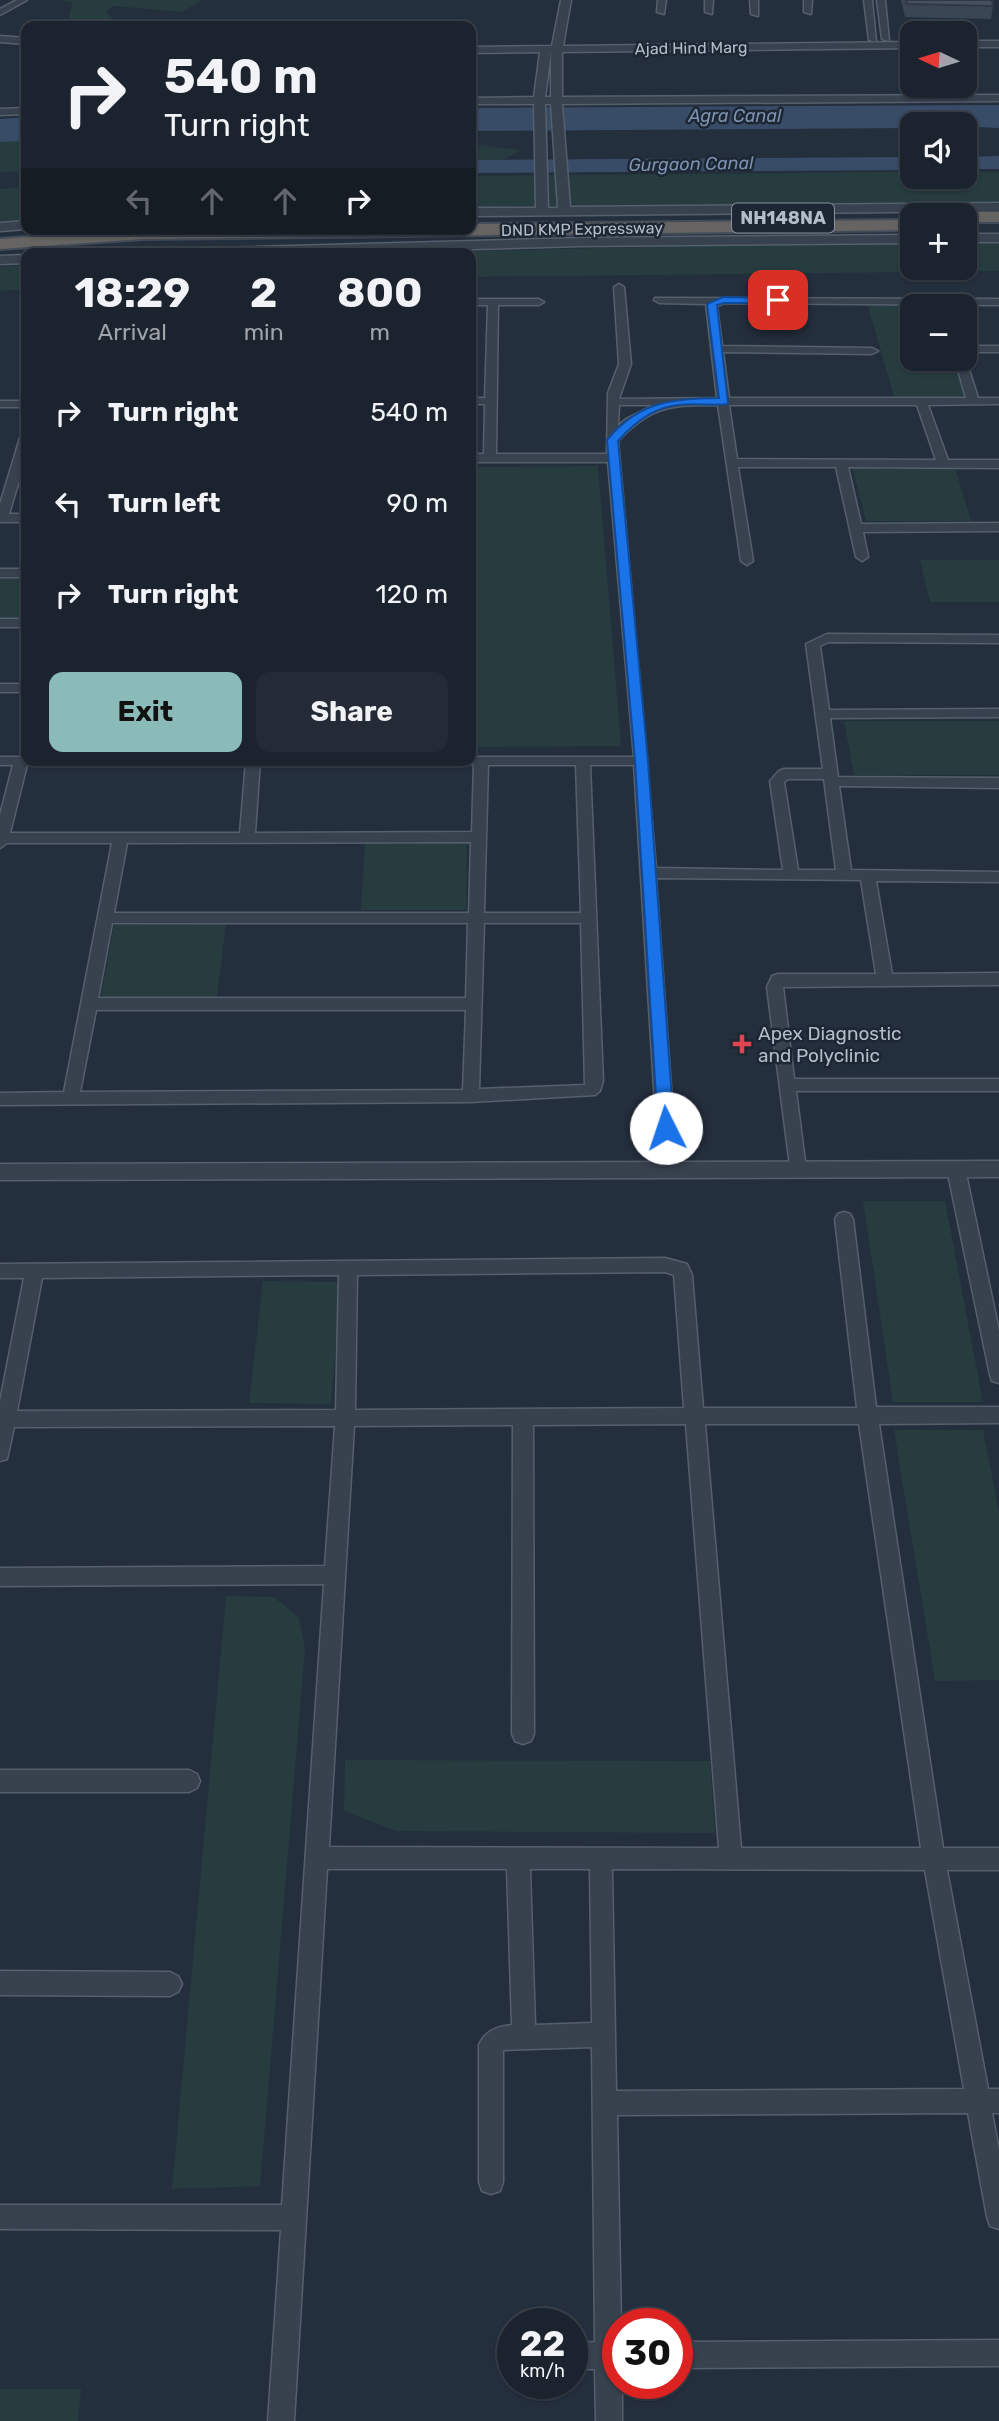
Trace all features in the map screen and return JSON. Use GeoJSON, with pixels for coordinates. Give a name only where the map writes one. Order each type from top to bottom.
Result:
{"type":"FeatureCollection","features":[{"type":"Feature","properties":{"kind":"highway"},"geometry":{"type":"LineString","coordinates":[[977,217],[999,217]]}},
{"type":"Feature","properties":{"kind":"highway","name":"DND KMP Expressway"},"geometry":{"type":"LineString","coordinates":[[476,221],[900,218]]}},
{"type":"Feature","properties":{"kind":"highway"},"geometry":{"type":"LineString","coordinates":[[977,225],[999,224]]}},
{"type":"Feature","properties":{"kind":"highway","name":"DND KMP Expressway"},"geometry":{"type":"LineString","coordinates":[[476,230],[900,225]]}},
{"type":"Feature","properties":{"kind":"highway"},"geometry":{"type":"LineString","coordinates":[[555,243],[619,228]]}},
{"type":"Feature","properties":{"kind":"highway"},"geometry":{"type":"LineString","coordinates":[[0,235],[21,234]]}},
{"type":"Feature","properties":{"kind":"highway","name":"DND KMP Expressway"},"geometry":{"type":"LineString","coordinates":[[0,244],[128,235]]}},
{"type":"Feature","properties":{"kind":"highway"},"geometry":{"type":"LineString","coordinates":[[404,235],[440,246]]}},
{"type":"Feature","properties":{"kind":"street"},"geometry":{"type":"LineString","coordinates":[[0,12],[23,0]]}},
{"type":"Feature","properties":{"kind":"street"},"geometry":{"type":"LineString","coordinates":[[542,211],[539,102],[566,0]]}},
{"type":"Feature","properties":{"kind":"street"},"geometry":{"type":"LineString","coordinates":[[660,12],[662,0]]}},
{"type":"Feature","properties":{"kind":"street"},"geometry":{"type":"LineString","coordinates":[[709,0],[709,12]]}},
{"type":"Feature","properties":{"kind":"street"},"geometry":{"type":"LineString","coordinates":[[754,0],[755,15]]}},
{"type":"Feature","properties":{"kind":"street"},"geometry":{"type":"LineString","coordinates":[[808,0],[808,12]]}},
{"type":"Feature","properties":{"kind":"street"},"geometry":{"type":"LineString","coordinates":[[868,0],[873,40]]}},
{"type":"Feature","properties":{"kind":"street"},"geometry":{"type":"LineString","coordinates":[[881,0],[886,39]]}},
{"type":"Feature","properties":{"kind":"street"},"geometry":{"type":"LineString","coordinates":[[0,4],[13,5]]}},
{"type":"Feature","properties":{"kind":"street"},"geometry":{"type":"LineString","coordinates":[[548,29],[552,46],[564,211]]}},
{"type":"Feature","properties":{"kind":"street"},"geometry":{"type":"LineString","coordinates":[[0,33],[21,35]]}},
{"type":"Feature","properties":{"kind":"street"},"geometry":{"type":"LineString","coordinates":[[977,38],[999,38]]}},
{"type":"Feature","properties":{"kind":"street"},"geometry":{"type":"LineString","coordinates":[[0,39],[21,41]]}},
{"type":"Feature","properties":{"kind":"street"},"geometry":{"type":"LineString","coordinates":[[476,43],[552,46],[900,39]]}},
{"type":"Feature","properties":{"kind":"street"},"geometry":{"type":"LineString","coordinates":[[977,44],[999,44]]}},
{"type":"Feature","properties":{"kind":"street","name":"Ajad Hind Marg"},"geometry":{"type":"LineString","coordinates":[[476,50],[552,46],[900,45]]}},
{"type":"Feature","properties":{"kind":"street"},"geometry":{"type":"LineString","coordinates":[[476,101],[999,98]]}},
{"type":"Feature","properties":{"kind":"street"},"geometry":{"type":"LineString","coordinates":[[0,112],[21,111]]}},
{"type":"Feature","properties":{"kind":"street"},"geometry":{"type":"LineString","coordinates":[[539,137],[557,137]]}},
{"type":"Feature","properties":{"kind":"street"},"geometry":{"type":"LineString","coordinates":[[476,212],[999,207]]}},
{"type":"Feature","properties":{"kind":"street"},"geometry":{"type":"LineString","coordinates":[[0,227],[21,225]]}},
{"type":"Feature","properties":{"kind":"street"},"geometry":{"type":"LineString","coordinates":[[977,238],[999,238]]}},
{"type":"Feature","properties":{"kind":"street"},"geometry":{"type":"LineString","coordinates":[[366,248],[900,239]]}},
{"type":"Feature","properties":{"kind":"street"},"geometry":{"type":"LineString","coordinates":[[0,260],[21,259]]}},
{"type":"Feature","properties":{"kind":"street"},"geometry":{"type":"LineString","coordinates":[[619,287],[625,364],[615,386],[612,440],[641,761],[668,1170]]}},
{"type":"Feature","properties":{"kind":"street"},"geometry":{"type":"LineString","coordinates":[[659,300],[900,303]]}},
{"type":"Feature","properties":{"kind":"street"},"geometry":{"type":"LineString","coordinates":[[716,301],[710,307],[747,561]]}},
{"type":"Feature","properties":{"kind":"street"},"geometry":{"type":"LineString","coordinates":[[476,302],[539,302]]}},
{"type":"Feature","properties":{"kind":"street"},"geometry":{"type":"LineString","coordinates":[[490,458],[493,302]]}},
{"type":"Feature","properties":{"kind":"street"},"geometry":{"type":"LineString","coordinates":[[977,303],[999,302]]}},
{"type":"Feature","properties":{"kind":"street"},"geometry":{"type":"LineString","coordinates":[[716,349],[872,351]]}},
{"type":"Feature","properties":{"kind":"street"},"geometry":{"type":"LineString","coordinates":[[977,349],[999,349]]}},
{"type":"Feature","properties":{"kind":"street"},"geometry":{"type":"LineString","coordinates":[[964,371],[973,401]]}},
{"type":"Feature","properties":{"kind":"street"},"geometry":{"type":"LineString","coordinates":[[476,401],[491,401]]}},
{"type":"Feature","properties":{"kind":"street"},"geometry":{"type":"LineString","coordinates":[[920,401],[943,464]]}},
{"type":"Feature","properties":{"kind":"street"},"geometry":{"type":"LineString","coordinates":[[613,402],[999,401]]}},
{"type":"Feature","properties":{"kind":"street"},"geometry":{"type":"LineString","coordinates":[[612,440],[630,421],[674,402]]}},
{"type":"Feature","properties":{"kind":"street"},"geometry":{"type":"LineString","coordinates":[[0,404],[21,404]]}},
{"type":"Feature","properties":{"kind":"street"},"geometry":{"type":"LineString","coordinates":[[476,458],[614,458]]}},
{"type":"Feature","properties":{"kind":"street"},"geometry":{"type":"LineString","coordinates":[[19,460],[1,518],[21,518]]}},
{"type":"Feature","properties":{"kind":"street"},"geometry":{"type":"LineString","coordinates":[[731,463],[999,464]]}},
{"type":"Feature","properties":{"kind":"street"},"geometry":{"type":"LineString","coordinates":[[841,464],[862,557]]}},
{"type":"Feature","properties":{"kind":"street"},"geometry":{"type":"LineString","coordinates":[[856,528],[999,527]]}},
{"type":"Feature","properties":{"kind":"street"},"geometry":{"type":"LineString","coordinates":[[0,573],[21,573]]}},
{"type":"Feature","properties":{"kind":"street"},"geometry":{"type":"LineString","coordinates":[[0,624],[21,623]]}},
{"type":"Feature","properties":{"kind":"street"},"geometry":{"type":"LineString","coordinates":[[844,876],[813,643],[818,640],[999,639]]}},
{"type":"Feature","properties":{"kind":"street"},"geometry":{"type":"LineString","coordinates":[[0,688],[21,688]]}},
{"type":"Feature","properties":{"kind":"street"},"geometry":{"type":"LineString","coordinates":[[823,714],[999,713]]}},
{"type":"Feature","properties":{"kind":"street"},"geometry":{"type":"LineString","coordinates":[[0,761],[21,761]]}},
{"type":"Feature","properties":{"kind":"street"},"geometry":{"type":"LineString","coordinates":[[471,1096],[479,837],[476,761],[641,761]]}},
{"type":"Feature","properties":{"kind":"street"},"geometry":{"type":"LineString","coordinates":[[0,1099],[471,1096],[582,1093],[594,1087],[583,761]]}},
{"type":"Feature","properties":{"kind":"street"},"geometry":{"type":"LineString","coordinates":[[23,766],[1,840],[479,837]]}},
{"type":"Feature","properties":{"kind":"street"},"geometry":{"type":"LineString","coordinates":[[247,838],[253,766]]}},
{"type":"Feature","properties":{"kind":"street"},"geometry":{"type":"LineString","coordinates":[[791,875],[777,781],[784,774],[999,783]]}},
{"type":"Feature","properties":{"kind":"street"},"geometry":{"type":"LineString","coordinates":[[71,1098],[121,838]]}},
{"type":"Feature","properties":{"kind":"street"},"geometry":{"type":"LineString","coordinates":[[648,873],[999,877]]}},
{"type":"Feature","properties":{"kind":"street"},"geometry":{"type":"LineString","coordinates":[[868,877],[885,978]]}},
{"type":"Feature","properties":{"kind":"street"},"geometry":{"type":"LineString","coordinates":[[105,918],[590,918]]}},
{"type":"Feature","properties":{"kind":"street"},"geometry":{"type":"LineString","coordinates":[[797,1169],[775,982],[785,978],[999,979]]}},
{"type":"Feature","properties":{"kind":"street"},"geometry":{"type":"LineString","coordinates":[[89,1004],[474,1004]]}},
{"type":"Feature","properties":{"kind":"street"},"geometry":{"type":"LineString","coordinates":[[788,1085],[999,1085]]}},
{"type":"Feature","properties":{"kind":"street"},"geometry":{"type":"LineString","coordinates":[[956,1169],[999,1375]]}},
{"type":"Feature","properties":{"kind":"street"},"geometry":{"type":"LineString","coordinates":[[0,1172],[999,1169]]}},
{"type":"Feature","properties":{"kind":"street"},"geometry":{"type":"LineString","coordinates":[[844,1219],[868,1417],[934,1859],[989,2101],[999,2217]]}},
{"type":"Feature","properties":{"kind":"street"},"geometry":{"type":"LineString","coordinates":[[0,1271],[674,1266],[681,1269],[696,1417],[731,1860]]}},
{"type":"Feature","properties":{"kind":"street"},"geometry":{"type":"LineString","coordinates":[[281,2421],[345,1418],[348,1267]]}},
{"type":"Feature","properties":{"kind":"street"},"geometry":{"type":"LineString","coordinates":[[0,1453],[3,1419],[34,1271]]}},
{"type":"Feature","properties":{"kind":"street"},"geometry":{"type":"LineString","coordinates":[[3,1419],[999,1415]]}},
{"type":"Feature","properties":{"kind":"street"},"geometry":{"type":"LineString","coordinates":[[523,1417],[523,1734]]}},
{"type":"Feature","properties":{"kind":"street"},"geometry":{"type":"LineString","coordinates":[[0,1577],[335,1575]]}},
{"type":"Feature","properties":{"kind":"street"},"geometry":{"type":"LineString","coordinates":[[0,1781],[189,1781]]}},
{"type":"Feature","properties":{"kind":"street"},"geometry":{"type":"LineString","coordinates":[[317,1858],[999,1859]]}},
{"type":"Feature","properties":{"kind":"street"},"geometry":{"type":"LineString","coordinates":[[518,1860],[524,2037]]}},
{"type":"Feature","properties":{"kind":"street"},"geometry":{"type":"LineString","coordinates":[[601,1860],[601,2035],[611,2308]]}},
{"type":"Feature","properties":{"kind":"street"},"geometry":{"type":"LineString","coordinates":[[0,1983],[170,1984]]}},
{"type":"Feature","properties":{"kind":"street"},"geometry":{"type":"LineString","coordinates":[[491,2182],[491,2045],[498,2039],[601,2035]]}},
{"type":"Feature","properties":{"kind":"street"},"geometry":{"type":"LineString","coordinates":[[604,2103],[989,2101]]}},
{"type":"Feature","properties":{"kind":"street"},"geometry":{"type":"LineString","coordinates":[[0,2217],[295,2218]]}},
{"type":"Feature","properties":{"kind":"street"},"geometry":{"type":"LineString","coordinates":[[693,2355],[999,2353]]}},
{"type":"Feature","properties":{"kind":"street"},"geometry":{"type":"LineString","coordinates":[[609,2421],[610,2399]]}},
{"type":"Feature","properties":{"kind":"green space"},"geometry":{"type":"Polygon","coordinates":[[[61,0],[202,0],[182,12],[113,6],[106,11],[114,21],[68,21],[72,3],[61,0]]]}},
{"type":"Feature","properties":{"kind":"green space"},"geometry":{"type":"Polygon","coordinates":[[[21,141],[21,171],[0,172],[0,142],[21,141]]]}},
{"type":"Feature","properties":{"kind":"green space"},"geometry":{"type":"Polygon","coordinates":[[[476,145],[520,150],[503,160],[476,160],[476,145]]]}},
{"type":"Feature","properties":{"kind":"green space"},"geometry":{"type":"Polygon","coordinates":[[[900,172],[900,189],[977,189],[977,172],[999,172],[999,202],[476,207],[476,176],[900,172]]]}},
{"type":"Feature","properties":{"kind":"green space"},"geometry":{"type":"Polygon","coordinates":[[[21,187],[21,219],[0,221],[0,189],[21,187]]]}},
{"type":"Feature","properties":{"kind":"green space"},"geometry":{"type":"Polygon","coordinates":[[[900,241],[900,272],[476,277],[476,251],[900,241]]]}},
{"type":"Feature","properties":{"kind":"green space"},"geometry":{"type":"Polygon","coordinates":[[[977,241],[999,241],[999,271],[977,271],[977,241]]]}},
{"type":"Feature","properties":{"kind":"green space"},"geometry":{"type":"Polygon","coordinates":[[[21,265],[21,289],[0,291],[0,267],[21,265]]]}},
{"type":"Feature","properties":{"kind":"green space"},"geometry":{"type":"Polygon","coordinates":[[[867,303],[900,303],[900,371],[958,371],[966,397],[894,397],[867,303]]]}},
{"type":"Feature","properties":{"kind":"green space"},"geometry":{"type":"Polygon","coordinates":[[[598,466],[621,746],[476,747],[476,467],[598,466]]]}},
{"type":"Feature","properties":{"kind":"green space"},"geometry":{"type":"Polygon","coordinates":[[[955,468],[971,521],[866,521],[853,469],[955,468]]]}},
{"type":"Feature","properties":{"kind":"green space"},"geometry":{"type":"Polygon","coordinates":[[[920,560],[999,560],[999,602],[930,602],[920,560]]]}},
{"type":"Feature","properties":{"kind":"green space"},"geometry":{"type":"Polygon","coordinates":[[[0,578],[21,578],[21,620],[0,620],[0,578]]]}},
{"type":"Feature","properties":{"kind":"green space"},"geometry":{"type":"Polygon","coordinates":[[[844,721],[999,721],[999,775],[854,775],[844,721]]]}},
{"type":"Feature","properties":{"kind":"green space"},"geometry":{"type":"Polygon","coordinates":[[[365,844],[467,844],[466,910],[361,910],[365,844]]]}},
{"type":"Feature","properties":{"kind":"green space"},"geometry":{"type":"Polygon","coordinates":[[[226,924],[217,997],[101,997],[114,925],[226,924]]]}},
{"type":"Feature","properties":{"kind":"green space"},"geometry":{"type":"Polygon","coordinates":[[[863,1201],[945,1201],[983,1402],[893,1402],[863,1201]]]}},
{"type":"Feature","properties":{"kind":"green space"},"geometry":{"type":"Polygon","coordinates":[[[263,1281],[341,1282],[331,1404],[249,1403],[263,1281]]]}},
{"type":"Feature","properties":{"kind":"green space"},"geometry":{"type":"Polygon","coordinates":[[[894,1430],[983,1430],[999,1512],[999,1680],[935,1681],[894,1430]]]}},
{"type":"Feature","properties":{"kind":"green space"},"geometry":{"type":"Polygon","coordinates":[[[226,1596],[274,1597],[299,1618],[305,1649],[260,2186],[172,2189],[226,1596]]]}},
{"type":"Feature","properties":{"kind":"green space"},"geometry":{"type":"Polygon","coordinates":[[[345,1760],[710,1761],[715,1833],[396,1831],[344,1811],[345,1760]]]}},
{"type":"Feature","properties":{"kind":"green space"},"geometry":{"type":"Polygon","coordinates":[[[0,2389],[81,2389],[78,2421],[0,2421],[0,2389]]]}},
{"type":"Feature","properties":{"kind":"water","name":"Agra Canal"},"geometry":{"type":"Polygon","coordinates":[[[999,105],[999,128],[977,127],[977,112],[900,112],[900,128],[476,131],[476,108],[999,105]]]}},
{"type":"Feature","properties":{"kind":"water"},"geometry":{"type":"Polygon","coordinates":[[[21,117],[21,141],[0,142],[0,119],[21,117]]]}},
{"type":"Feature","properties":{"kind":"water"},"geometry":{"type":"Polygon","coordinates":[[[999,156],[999,169],[977,169],[977,157],[999,156]]]}},
{"type":"Feature","properties":{"kind":"water","name":"Gurgaon Canal"},"geometry":{"type":"Polygon","coordinates":[[[900,157],[900,170],[476,173],[476,160],[900,157]]]}},
{"type":"Feature","properties":{"kind":"building"},"geometry":{"type":"Polygon","coordinates":[[[906,0],[992,0],[993,6],[907,4],[906,0]]]}},
{"type":"Feature","properties":{"kind":"place","name":"Apex Diagnostic and Polyclinic"},"geometry":{"type":"Point","coordinates":[742,1044]}},
{"type":"Feature","properties":{"kind":"route"},"geometry":{"type":"LineString","coordinates":[[666,1128],[641,761],[612,440],[630,421],[657,407],[674,402],[724,401],[710,307],[716,301],[723,300],[778,300]]}}]}
